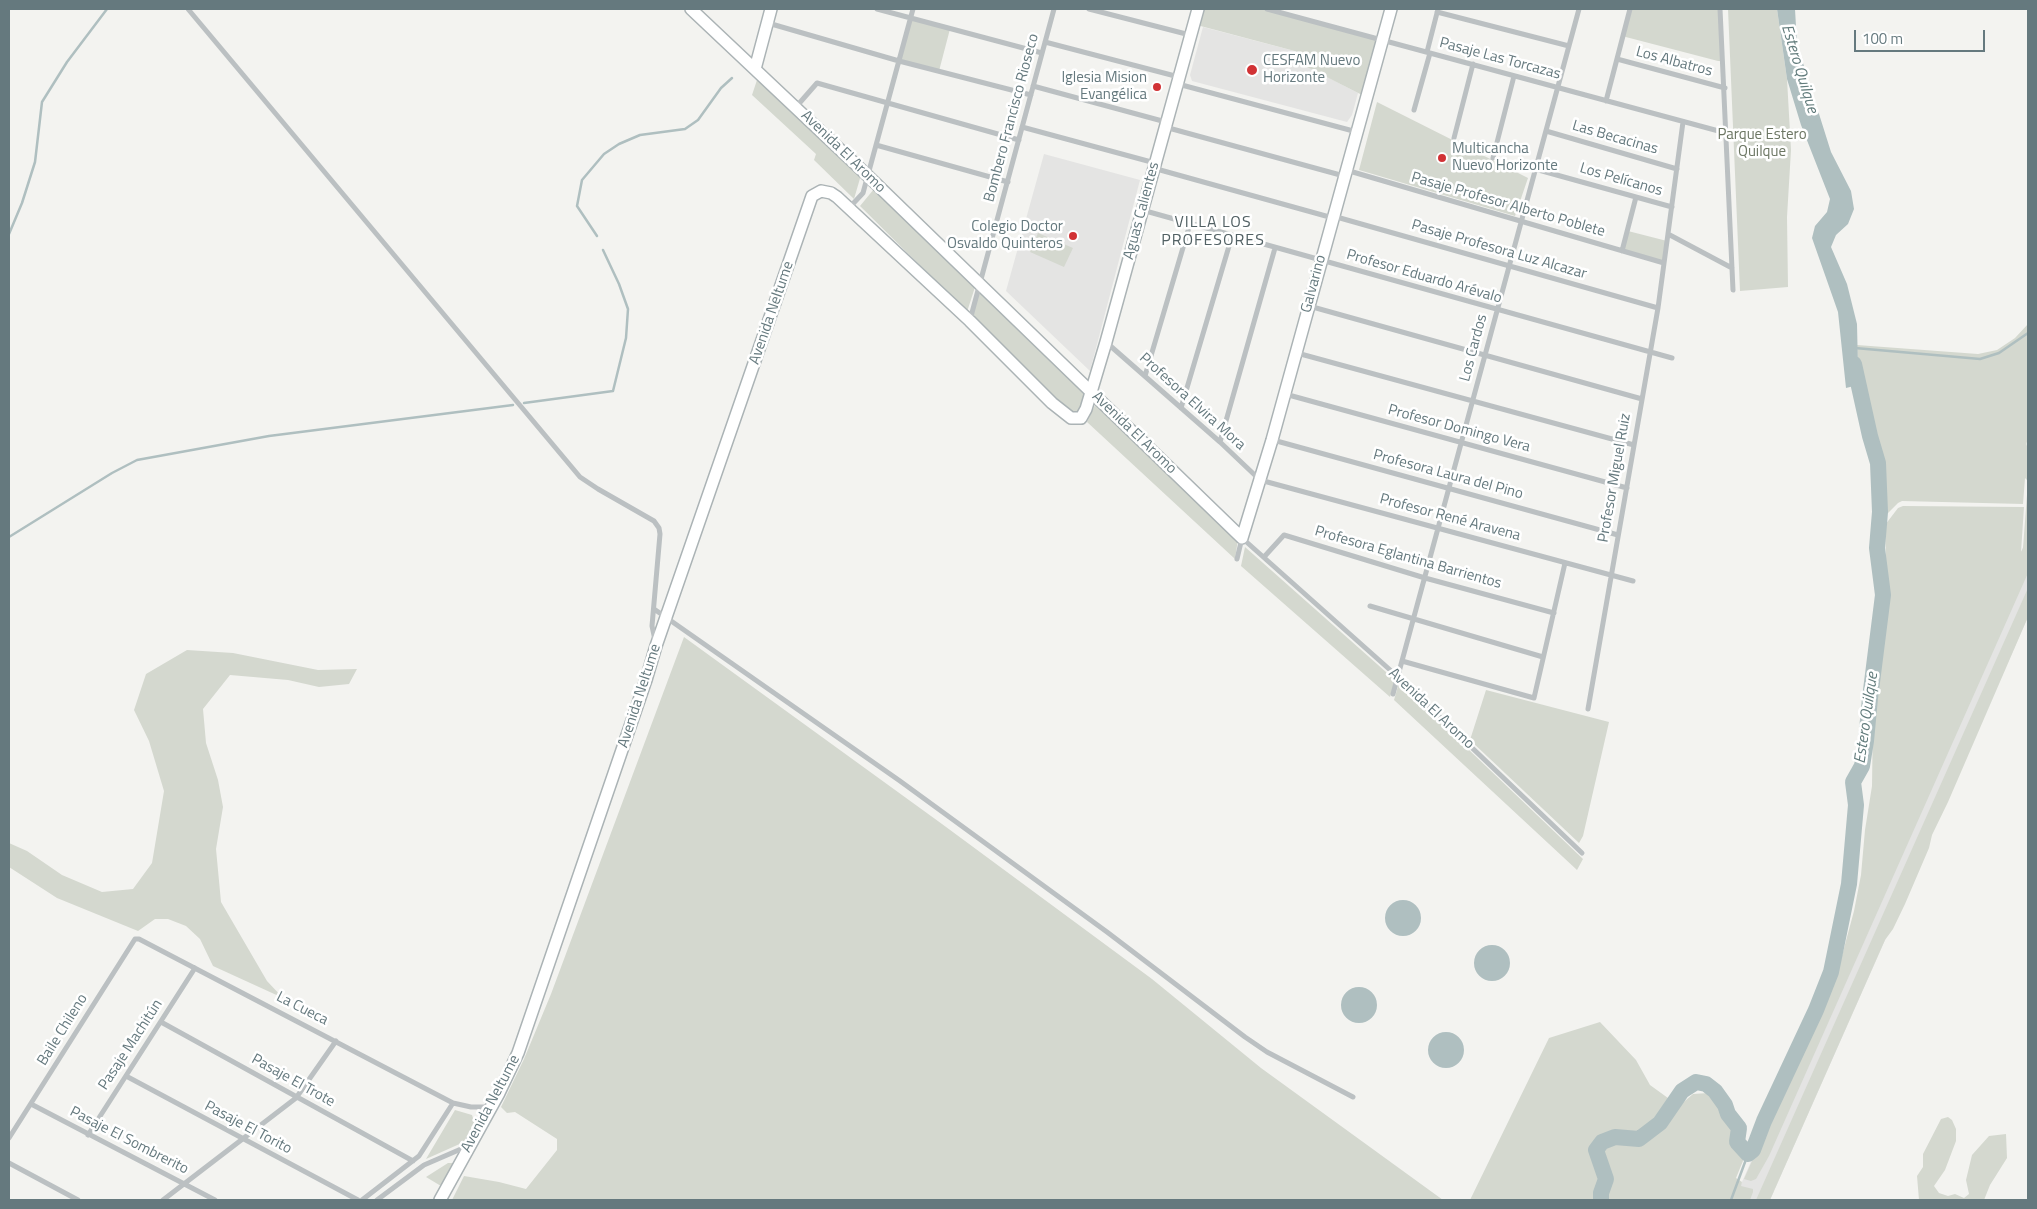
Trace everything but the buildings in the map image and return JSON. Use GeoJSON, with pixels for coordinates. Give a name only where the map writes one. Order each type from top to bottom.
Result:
{"type":"FeatureCollection","features":[{"type":"Feature","properties":{"kind":"street"},"geometry":{"type":"LineString","coordinates":[[188,9],[580,477],[654,521],[659,528],[660,534],[652,626],[656,646]]}},
{"type":"Feature","properties":{"kind":"street","name":"Avenida El Aromo"},"geometry":{"type":"LineString","coordinates":[[691,9],[868,176],[1242,538],[1398,677],[1582,853]]}},
{"type":"Feature","properties":{"kind":"street"},"geometry":{"type":"LineString","coordinates":[[755,69],[771,9]]}},
{"type":"Feature","properties":{"kind":"street"},"geometry":{"type":"LineString","coordinates":[[877,9],[1042,53]]}},
{"type":"Feature","properties":{"kind":"street"},"geometry":{"type":"LineString","coordinates":[[849,208],[863,193],[913,9]]}},
{"type":"Feature","properties":{"kind":"street","name":"Bombero Francisco Rioseco"},"geometry":{"type":"LineString","coordinates":[[970,321],[1054,9]]}},
{"type":"Feature","properties":{"kind":"street"},"geometry":{"type":"LineString","coordinates":[[1089,9],[1191,35]]}},
{"type":"Feature","properties":{"kind":"street","name":"Aguas Calientes"},"geometry":{"type":"LineString","coordinates":[[1085,412],[1198,9]]}},
{"type":"Feature","properties":{"kind":"street","name":"Pasaje Las Torcazas"},"geometry":{"type":"LineString","coordinates":[[1267,9],[1726,133]]}},
{"type":"Feature","properties":{"kind":"street","name":"Galvarino"},"geometry":{"type":"LineString","coordinates":[[1237,559],[1285,394],[1391,9]]}},
{"type":"Feature","properties":{"kind":"street","name":"Los Cardos"},"geometry":{"type":"LineString","coordinates":[[1393,694],[1579,9]]}},
{"type":"Feature","properties":{"kind":"street"},"geometry":{"type":"LineString","coordinates":[[1606,101],[1630,9]]}},
{"type":"Feature","properties":{"kind":"street"},"geometry":{"type":"LineString","coordinates":[[1720,9],[1733,290]]}},
{"type":"Feature","properties":{"kind":"street"},"geometry":{"type":"LineString","coordinates":[[1414,110],[1438,10],[1569,46]]}},
{"type":"Feature","properties":{"kind":"street"},"geometry":{"type":"LineString","coordinates":[[767,23],[1031,95]]}},
{"type":"Feature","properties":{"kind":"street"},"geometry":{"type":"LineString","coordinates":[[1045,42],[1357,132]]}},
{"type":"Feature","properties":{"kind":"street","name":"Los Albatros"},"geometry":{"type":"LineString","coordinates":[[1617,59],[1725,88]]}},
{"type":"Feature","properties":{"kind":"street"},"geometry":{"type":"LineString","coordinates":[[1454,138],[1473,64]]}},
{"type":"Feature","properties":{"kind":"street"},"geometry":{"type":"LineString","coordinates":[[1493,158],[1514,76]]}},
{"type":"Feature","properties":{"kind":"street"},"geometry":{"type":"LineString","coordinates":[[795,107],[817,83],[1019,140]]}},
{"type":"Feature","properties":{"kind":"street","name":"Pasaje Profesor Alberto Poblete"},"geometry":{"type":"LineString","coordinates":[[1033,86],[1664,263]]}},
{"type":"Feature","properties":{"kind":"street","name":"Profesor Miguel Ruiz"},"geometry":{"type":"LineString","coordinates":[[1588,709],[1658,308],[1683,122]]}},
{"type":"Feature","properties":{"kind":"street","name":"Pasaje Profesora Luz Alcazar"},"geometry":{"type":"LineString","coordinates":[[1022,127],[1658,308]]}},
{"type":"Feature","properties":{"kind":"street","name":"Las Becacinas"},"geometry":{"type":"LineString","coordinates":[[1546,131],[1677,168]]}},
{"type":"Feature","properties":{"kind":"street"},"geometry":{"type":"LineString","coordinates":[[876,145],[1008,182]]}},
{"type":"Feature","properties":{"kind":"street","name":"Los Pelícanos"},"geometry":{"type":"LineString","coordinates":[[1535,169],[1672,207]]}},
{"type":"Feature","properties":{"kind":"street","name":"Avenida El Aromo"},"geometry":{"type":"LineString","coordinates":[[826,192],[837,197],[849,208],[970,321],[1068,417],[1078,419],[1085,412]]}},
{"type":"Feature","properties":{"kind":"street","name":"Avenida Neltume"},"geometry":{"type":"LineString","coordinates":[[440,1200],[518,1053],[809,202],[816,193],[826,192]]}},
{"type":"Feature","properties":{"kind":"street"},"geometry":{"type":"LineString","coordinates":[[1622,251],[1636,197]]}},
{"type":"Feature","properties":{"kind":"street","name":"Profesor Eduardo Arévalo"},"geometry":{"type":"LineString","coordinates":[[1141,210],[1672,358]]}},
{"type":"Feature","properties":{"kind":"street"},"geometry":{"type":"LineString","coordinates":[[1145,376],[1190,224]]}},
{"type":"Feature","properties":{"kind":"street"},"geometry":{"type":"LineString","coordinates":[[1668,234],[1732,268]]}},
{"type":"Feature","properties":{"kind":"street"},"geometry":{"type":"LineString","coordinates":[[1181,408],[1232,236]]}},
{"type":"Feature","properties":{"kind":"street"},"geometry":{"type":"LineString","coordinates":[[1220,442],[1275,248]]}},
{"type":"Feature","properties":{"kind":"street"},"geometry":{"type":"LineString","coordinates":[[1308,306],[1642,399]]}},
{"type":"Feature","properties":{"kind":"street","name":"Profesora Elvira Mora"},"geometry":{"type":"LineString","coordinates":[[1106,342],[1220,442],[1260,480]]}},
{"type":"Feature","properties":{"kind":"street"},"geometry":{"type":"LineString","coordinates":[[1296,353],[1634,445]]}},
{"type":"Feature","properties":{"kind":"street","name":"Profesor Domingo Vera"},"geometry":{"type":"LineString","coordinates":[[1285,394],[1627,488]]}},
{"type":"Feature","properties":{"kind":"street","name":"Profesora Laura del Pino"},"geometry":{"type":"LineString","coordinates":[[1272,440],[1618,535]]}},
{"type":"Feature","properties":{"kind":"street","name":"Profesor René Aravena"},"geometry":{"type":"LineString","coordinates":[[1260,480],[1633,581]]}},
{"type":"Feature","properties":{"kind":"street","name":"Profesora Eglantina Barrientos"},"geometry":{"type":"LineString","coordinates":[[1264,558],[1284,534],[1424,578],[1554,613]]}},
{"type":"Feature","properties":{"kind":"street"},"geometry":{"type":"LineString","coordinates":[[1402,661],[1534,698],[1565,563]]}},
{"type":"Feature","properties":{"kind":"street"},"geometry":{"type":"LineString","coordinates":[[1370,606],[1543,657]]}},
{"type":"Feature","properties":{"kind":"street"},"geometry":{"type":"LineString","coordinates":[[654,609],[900,782],[1122,943],[1245,1038],[1266,1052],[1353,1097]]}},
{"type":"Feature","properties":{"kind":"street","name":"La Cueca"},"geometry":{"type":"LineString","coordinates":[[139,939],[453,1103]]}},
{"type":"Feature","properties":{"kind":"street","name":"Baile Chileno"},"geometry":{"type":"LineString","coordinates":[[9,1138],[135,940],[139,939]]}},
{"type":"Feature","properties":{"kind":"street","name":"Pasaje Machitún"},"geometry":{"type":"LineString","coordinates":[[88,1135],[195,968]]}},
{"type":"Feature","properties":{"kind":"street","name":"Pasaje El Trote"},"geometry":{"type":"LineString","coordinates":[[161,1022],[413,1161]]}},
{"type":"Feature","properties":{"kind":"street"},"geometry":{"type":"LineString","coordinates":[[163,1200],[296,1098],[336,1041]]}},
{"type":"Feature","properties":{"kind":"street","name":"Pasaje El Torito"},"geometry":{"type":"LineString","coordinates":[[126,1076],[358,1200]]}},
{"type":"Feature","properties":{"kind":"street"},"geometry":{"type":"LineString","coordinates":[[362,1200],[418,1156],[453,1103],[491,1107]]}},
{"type":"Feature","properties":{"kind":"street","name":"Pasaje El Sombrerito"},"geometry":{"type":"LineString","coordinates":[[31,1104],[215,1200]]}},
{"type":"Feature","properties":{"kind":"street"},"geometry":{"type":"LineString","coordinates":[[376,1200],[424,1165],[468,1146]]}},
{"type":"Feature","properties":{"kind":"street"},"geometry":{"type":"LineString","coordinates":[[9,1163],[78,1200]]}},
{"type":"Feature","properties":{"kind":"shaded area","name":"CESFAM Nuevo Horizonte"},"geometry":{"type":"Polygon","coordinates":[[[1203,27],[1306,54],[1304,65],[1358,93],[1352,115],[1347,122],[1192,81],[1190,75],[1203,27]]]}},
{"type":"Feature","properties":{"kind":"shaded area","name":"Colegio Doctor Osvaldo Quinteros"},"geometry":{"type":"Polygon","coordinates":[[[1044,154],[1140,180],[1090,371],[1006,291],[1044,154]]]}},
{"type":"Feature","properties":{"kind":"shaded area"},"geometry":{"type":"Polygon","coordinates":[[[2028,536],[2028,617],[1770,1200],[1734,1200],[2028,536]]]}},
{"type":"Feature","properties":{"kind":"green space"},"geometry":{"type":"Polygon","coordinates":[[[1198,9],[1267,9],[1382,40],[1366,97],[1303,65],[1306,54],[1193,24],[1198,9]]]}},
{"type":"Feature","properties":{"kind":"green space"},"geometry":{"type":"Polygon","coordinates":[[[1630,9],[1720,9],[1723,61],[1622,36],[1630,9]]]}},
{"type":"Feature","properties":{"kind":"green space","name":"Parque Estero Quilque"},"geometry":{"type":"Polygon","coordinates":[[[1728,9],[1777,9],[1787,79],[1791,150],[1787,217],[1788,287],[1740,291],[1728,9]]]}},
{"type":"Feature","properties":{"kind":"green space"},"geometry":{"type":"Polygon","coordinates":[[[911,18],[950,29],[939,71],[899,61],[911,18]]]}},
{"type":"Feature","properties":{"kind":"green space"},"geometry":{"type":"Polygon","coordinates":[[[758,77],[861,175],[854,199],[814,160],[816,154],[752,95],[758,77]]]}},
{"type":"Feature","properties":{"kind":"green space"},"geometry":{"type":"Polygon","coordinates":[[[1377,102],[1528,178],[1515,216],[1359,170],[1377,102]]]}},
{"type":"Feature","properties":{"kind":"green space"},"geometry":{"type":"Polygon","coordinates":[[[874,189],[975,287],[967,312],[860,206],[874,189]]]}},
{"type":"Feature","properties":{"kind":"green space"},"geometry":{"type":"Polygon","coordinates":[[[1628,231],[1667,241],[1664,263],[1622,251],[1628,231]]]}},
{"type":"Feature","properties":{"kind":"green space"},"geometry":{"type":"Polygon","coordinates":[[[1038,233],[1073,248],[1064,267],[1030,252],[1038,233]]]}},
{"type":"Feature","properties":{"kind":"green space"},"geometry":{"type":"Polygon","coordinates":[[[980,286],[1091,391],[1074,419],[970,321],[980,286]]]}},
{"type":"Feature","properties":{"kind":"green space"},"geometry":{"type":"Polygon","coordinates":[[[2028,324],[2028,437],[2026,446],[2028,442],[2028,481],[2025,478],[2023,504],[1902,501],[1884,517],[1881,462],[1865,403],[1858,368],[1857,345],[1978,354],[1997,350],[2015,338],[2028,324]]]}},
{"type":"Feature","properties":{"kind":"green space"},"geometry":{"type":"Polygon","coordinates":[[[1096,403],[1238,539],[1235,559],[1087,422],[1096,403]]]}},
{"type":"Feature","properties":{"kind":"green space"},"geometry":{"type":"Polygon","coordinates":[[[2028,481],[2028,573],[1769,1156],[1756,1179],[1751,1181],[1744,1179],[1840,963],[1854,911],[1861,875],[1865,830],[1872,786],[1873,715],[1883,650],[1887,595],[1885,525],[1898,508],[1903,506],[2024,507],[2021,552],[2023,548],[2028,481]]]}},
{"type":"Feature","properties":{"kind":"green space"},"geometry":{"type":"Polygon","coordinates":[[[1245,547],[1395,680],[1390,697],[1241,566],[1245,547]]]}},
{"type":"Feature","properties":{"kind":"green space"},"geometry":{"type":"Polygon","coordinates":[[[2028,588],[2028,617],[1932,835],[1929,848],[1905,904],[1893,929],[1885,940],[1770,1200],[1756,1200],[2028,588]]]}},
{"type":"Feature","properties":{"kind":"green space"},"geometry":{"type":"Polygon","coordinates":[[[684,637],[1152,979],[1261,1068],[1443,1200],[452,1200],[464,1176],[526,1189],[557,1150],[557,1139],[515,1112],[507,1113],[501,1107],[524,1059],[551,994],[684,637]]]}},
{"type":"Feature","properties":{"kind":"green space"},"geometry":{"type":"Polygon","coordinates":[[[187,650],[233,653],[318,670],[357,669],[349,684],[319,687],[288,680],[230,675],[203,709],[206,743],[218,780],[223,807],[216,849],[221,902],[267,981],[283,998],[213,966],[200,939],[186,926],[168,919],[155,919],[138,931],[57,898],[9,867],[9,843],[27,851],[62,875],[102,892],[133,889],[152,863],[164,791],[149,741],[134,710],[146,674],[187,650]]]}},
{"type":"Feature","properties":{"kind":"green space"},"geometry":{"type":"Polygon","coordinates":[[[1399,683],[1583,859],[1577,870],[1394,700],[1399,683]]]}},
{"type":"Feature","properties":{"kind":"green space"},"geometry":{"type":"Polygon","coordinates":[[[1486,690],[1609,722],[1583,836],[1579,843],[1470,740],[1486,690]]]}},
{"type":"Feature","properties":{"kind":"green space"},"geometry":{"type":"Polygon","coordinates":[[[1600,1022],[1636,1060],[1650,1085],[1679,1106],[1693,1094],[1708,1093],[1721,1107],[1725,1119],[1745,1156],[1736,1178],[1742,1182],[1741,1186],[1753,1189],[1750,1200],[1470,1200],[1549,1038],[1600,1022]]]}},
{"type":"Feature","properties":{"kind":"green space"},"geometry":{"type":"Polygon","coordinates":[[[455,1110],[472,1115],[475,1125],[464,1142],[426,1159],[455,1110]]]}},
{"type":"Feature","properties":{"kind":"green space"},"geometry":{"type":"Polygon","coordinates":[[[1948,1117],[1952,1120],[1956,1129],[1956,1141],[1945,1170],[1934,1186],[1939,1193],[1948,1196],[1955,1194],[1964,1198],[1969,1194],[1966,1180],[1972,1155],[1989,1136],[2006,1134],[2007,1158],[1990,1185],[1984,1200],[1919,1200],[1917,1176],[1923,1167],[1923,1154],[1941,1119],[1948,1117]]]}},
{"type":"Feature","properties":{"kind":"green space"},"geometry":{"type":"Polygon","coordinates":[[[448,1163],[455,1163],[441,1186],[426,1177],[448,1163]]]}},
{"type":"Feature","properties":{"kind":"water"},"geometry":{"type":"Polygon","coordinates":[[[1777,9],[1795,9],[1797,44],[1831,152],[1851,191],[1854,209],[1848,224],[1836,235],[1831,247],[1847,284],[1857,324],[1858,368],[1862,384],[1846,388],[1838,312],[1812,238],[1815,226],[1827,212],[1830,199],[1801,125],[1787,79],[1777,9]]]}},
{"type":"Feature","properties":{"kind":"water"},"geometry":{"type":"Polygon","coordinates":[[[1403,900],[1416,905],[1421,918],[1416,931],[1403,936],[1390,931],[1385,918],[1390,905],[1403,900]]]}},
{"type":"Feature","properties":{"kind":"water"},"geometry":{"type":"Polygon","coordinates":[[[1492,945],[1505,950],[1510,963],[1505,976],[1492,981],[1479,976],[1474,963],[1479,950],[1492,945]]]}},
{"type":"Feature","properties":{"kind":"water"},"geometry":{"type":"Polygon","coordinates":[[[1359,987],[1372,992],[1377,1005],[1372,1018],[1359,1023],[1346,1018],[1341,1005],[1346,992],[1359,987]]]}},
{"type":"Feature","properties":{"kind":"water"},"geometry":{"type":"Polygon","coordinates":[[[1446,1032],[1459,1037],[1464,1050],[1459,1063],[1446,1068],[1433,1063],[1428,1050],[1433,1037],[1446,1032]]]}},
{"type":"Feature","properties":{"kind":"waterway"},"geometry":{"type":"LineString","coordinates":[[9,234],[22,203],[35,162],[42,102],[67,62],[107,9]]}},
{"type":"Feature","properties":{"kind":"waterway"},"geometry":{"type":"LineString","coordinates":[[597,236],[577,206],[582,180],[604,154],[619,144],[640,135],[685,129],[698,120],[721,88],[732,78]]}},
{"type":"Feature","properties":{"kind":"waterway"},"geometry":{"type":"LineString","coordinates":[[524,403],[613,391],[626,338],[628,309],[603,250]]}},
{"type":"Feature","properties":{"kind":"waterway"},"geometry":{"type":"LineString","coordinates":[[1855,348],[1980,359],[1999,353],[2028,333]]}},
{"type":"Feature","properties":{"kind":"waterway","name":"Estero Quilque"},"geometry":{"type":"LineString","coordinates":[[1601,1200],[1601,1193],[1606,1179],[1596,1150],[1602,1142],[1615,1137],[1639,1139],[1660,1123],[1682,1091],[1696,1082],[1706,1084],[1715,1091],[1725,1105],[1728,1114],[1739,1128],[1737,1142],[1748,1154],[1753,1150],[1764,1121],[1816,1010],[1831,972],[1849,884],[1856,805],[1853,782],[1862,766],[1883,595],[1877,548],[1880,512],[1878,463],[1854,364]]}},
{"type":"Feature","properties":{"kind":"waterway"},"geometry":{"type":"LineString","coordinates":[[9,537],[112,473],[137,460],[269,436],[513,405]]}},
{"type":"Feature","properties":{"kind":"waterway"},"geometry":{"type":"LineString","coordinates":[[1731,1200],[1748,1154]]}},
{"type":"Feature","properties":{"kind":"place","name":"CESFAM Nuevo Horizonte"},"geometry":{"type":"Point","coordinates":[1252,70]}},
{"type":"Feature","properties":{"kind":"place","name":"Iglesia Mision Evangélica"},"geometry":{"type":"Point","coordinates":[1157,87]}},
{"type":"Feature","properties":{"kind":"place","name":"Multicancha Nuevo Horizonte"},"geometry":{"type":"Point","coordinates":[1442,158]}},
{"type":"Feature","properties":{"kind":"place","name":"Colegio Doctor Osvaldo Quinteros"},"geometry":{"type":"Point","coordinates":[1073,236]}},
{"type":"Feature","properties":{"kind":"district","name":"VILLA LOS PROFESORES"},"geometry":{"type":"Point","coordinates":[1213,232]}}]}
